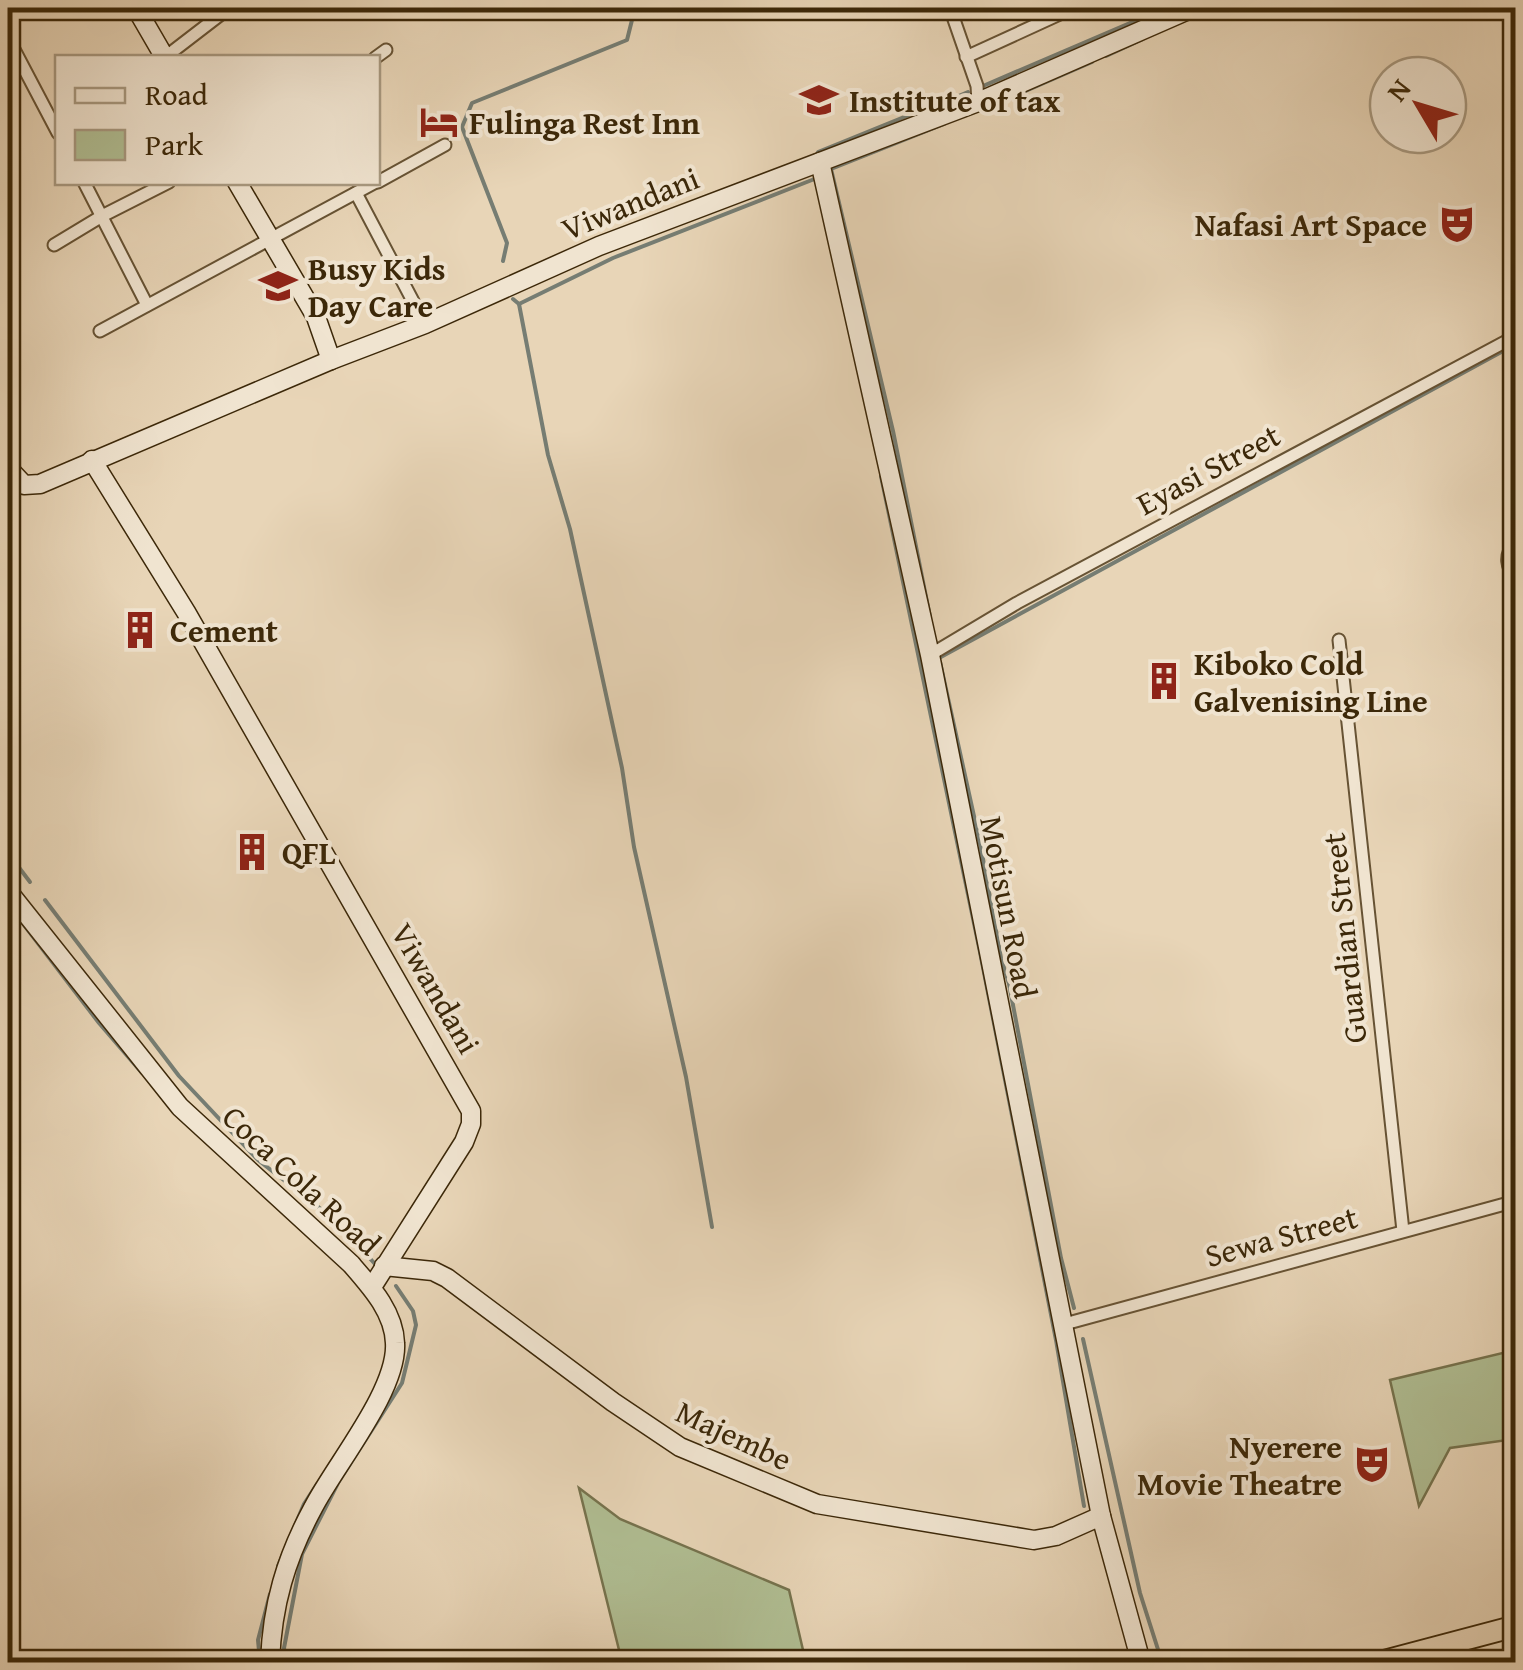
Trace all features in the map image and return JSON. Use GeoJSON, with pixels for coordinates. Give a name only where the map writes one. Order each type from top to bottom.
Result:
{"type":"FeatureCollection","features":[{"type":"Feature","properties":{"kind":"highway"},"geometry":{"type":"LineString","coordinates":[[1380,1662],[1516,1626]]}},
{"type":"Feature","properties":{"kind":"street"},"geometry":{"type":"LineString","coordinates":[[8,14],[19,8]]}},
{"type":"Feature","properties":{"kind":"street"},"geometry":{"type":"LineString","coordinates":[[136,8],[164,55]]}},
{"type":"Feature","properties":{"kind":"street"},"geometry":{"type":"LineString","coordinates":[[168,55],[229,8]]}},
{"type":"Feature","properties":{"kind":"street"},"geometry":{"type":"LineString","coordinates":[[950,8],[977,86],[978,102]]}},
{"type":"Feature","properties":{"kind":"street"},"geometry":{"type":"LineString","coordinates":[[966,56],[1073,8]]}},
{"type":"Feature","properties":{"kind":"street","name":"Viwandani"},"geometry":{"type":"LineString","coordinates":[[8,468],[24,484],[40,484],[425,324],[599,246],[978,102],[1192,8]]}},
{"type":"Feature","properties":{"kind":"street"},"geometry":{"type":"LineString","coordinates":[[8,38],[54,118]]}},
{"type":"Feature","properties":{"kind":"street"},"geometry":{"type":"LineString","coordinates":[[380,180],[445,146]]}},
{"type":"Feature","properties":{"kind":"street","name":"Motisun Road"},"geometry":{"type":"LineString","coordinates":[[820,162],[930,655],[1101,1516],[1141,1662]]}},
{"type":"Feature","properties":{"kind":"street"},"geometry":{"type":"LineString","coordinates":[[86,185],[146,305]]}},
{"type":"Feature","properties":{"kind":"street"},"geometry":{"type":"LineString","coordinates":[[54,245],[163,185]]}},
{"type":"Feature","properties":{"kind":"street"},"geometry":{"type":"LineString","coordinates":[[239,185],[316,316],[331,360]]}},
{"type":"Feature","properties":{"kind":"street"},"geometry":{"type":"LineString","coordinates":[[100,332],[371,185]]}},
{"type":"Feature","properties":{"kind":"street"},"geometry":{"type":"LineString","coordinates":[[356,193],[425,324]]}},
{"type":"Feature","properties":{"kind":"street","name":"Eyasi Street"},"geometry":{"type":"LineString","coordinates":[[930,655],[1032,595],[1516,336]]}},
{"type":"Feature","properties":{"kind":"street","name":"Viwandani"},"geometry":{"type":"LineString","coordinates":[[92,460],[186,612],[471,1111],[464,1142],[372,1287]]}},
{"type":"Feature","properties":{"kind":"street"},"geometry":{"type":"LineString","coordinates":[[1513,544],[1506,553],[1507,566],[1516,582]]}},
{"type":"Feature","properties":{"kind":"street","name":"Guardian Street"},"geometry":{"type":"LineString","coordinates":[[1339,640],[1403,1231]]}},
{"type":"Feature","properties":{"kind":"street","name":"Coca Cola Road"},"geometry":{"type":"LineString","coordinates":[[8,891],[180,1108],[313,1227],[372,1287],[393,1328],[396,1347],[384,1389],[314,1504],[290,1553],[273,1618],[270,1662]]}},
{"type":"Feature","properties":{"kind":"street","name":"Sewa Street"},"geometry":{"type":"LineString","coordinates":[[1061,1324],[1516,1202]]}},
{"type":"Feature","properties":{"kind":"street","name":"Majembe"},"geometry":{"type":"LineString","coordinates":[[384,1266],[433,1271],[447,1278],[631,1416],[680,1447],[817,1504],[1034,1540],[1056,1536],[1101,1516]]}},
{"type":"Feature","properties":{"kind":"green space"},"geometry":{"type":"Polygon","coordinates":[[[1515,1350],[1515,1439],[1450,1448],[1419,1506],[1390,1380],[1515,1350]]]}},
{"type":"Feature","properties":{"kind":"green space"},"geometry":{"type":"Polygon","coordinates":[[[579,1488],[620,1519],[789,1590],[803,1650],[878,1651],[880,1662],[622,1662],[579,1488]]]}},
{"type":"Feature","properties":{"kind":"waterway"},"geometry":{"type":"LineString","coordinates":[[503,261],[507,243],[462,127],[472,103],[627,40],[635,8]]}},
{"type":"Feature","properties":{"kind":"waterway"},"geometry":{"type":"LineString","coordinates":[[983,86],[1165,8]]}},
{"type":"Feature","properties":{"kind":"waterway"},"geometry":{"type":"LineString","coordinates":[[1193,17],[1215,8]]}},
{"type":"Feature","properties":{"kind":"waterway"},"geometry":{"type":"LineString","coordinates":[[1106,56],[1143,39]]}},
{"type":"Feature","properties":{"kind":"waterway"},"geometry":{"type":"LineString","coordinates":[[1009,98],[1092,62]]}},
{"type":"Feature","properties":{"kind":"waterway"},"geometry":{"type":"LineString","coordinates":[[928,109],[968,92]]}},
{"type":"Feature","properties":{"kind":"waterway"},"geometry":{"type":"LineString","coordinates":[[818,152],[914,113]]}},
{"type":"Feature","properties":{"kind":"waterway"},"geometry":{"type":"LineString","coordinates":[[930,617],[893,431],[831,169],[944,124]]}},
{"type":"Feature","properties":{"kind":"waterway"},"geometry":{"type":"LineString","coordinates":[[519,304],[613,258],[817,178]]}},
{"type":"Feature","properties":{"kind":"waterway"},"geometry":{"type":"LineString","coordinates":[[513,299],[519,304],[548,455],[570,529],[622,768],[634,847],[686,1077],[712,1227]]}},
{"type":"Feature","properties":{"kind":"waterway"},"geometry":{"type":"LineString","coordinates":[[939,658],[1516,344]]}},
{"type":"Feature","properties":{"kind":"waterway"},"geometry":{"type":"LineString","coordinates":[[881,476],[980,952],[1056,1340],[1084,1506]]}},
{"type":"Feature","properties":{"kind":"waterway"},"geometry":{"type":"LineString","coordinates":[[940,662],[1074,1308]]}},
{"type":"Feature","properties":{"kind":"waterway"},"geometry":{"type":"LineString","coordinates":[[8,853],[30,882]]}},
{"type":"Feature","properties":{"kind":"waterway"},"geometry":{"type":"LineString","coordinates":[[45,900],[179,1076],[258,1160],[335,1220],[375,1264]]}},
{"type":"Feature","properties":{"kind":"waterway"},"geometry":{"type":"LineString","coordinates":[[11,908],[142,1073]]}},
{"type":"Feature","properties":{"kind":"waterway"},"geometry":{"type":"LineString","coordinates":[[286,1662],[284,1648],[302,1554],[338,1483],[402,1383],[416,1325],[413,1311],[396,1286]]}},
{"type":"Feature","properties":{"kind":"waterway"},"geometry":{"type":"LineString","coordinates":[[1083,1339],[1140,1593],[1162,1662]]}},
{"type":"Feature","properties":{"kind":"waterway"},"geometry":{"type":"LineString","coordinates":[[278,1566],[304,1504],[317,1484]]}},
{"type":"Feature","properties":{"kind":"waterway"},"geometry":{"type":"LineString","coordinates":[[260,1662],[258,1640],[270,1594]]}},
{"type":"Feature","properties":{"kind":"place","name":"Institute of tax"},"geometry":{"type":"Point","coordinates":[819,100]}},
{"type":"Feature","properties":{"kind":"place","name":"Fulinga Rest Inn"},"geometry":{"type":"Point","coordinates":[439,122]}},
{"type":"Feature","properties":{"kind":"place","name":"Nafasi Art Space"},"geometry":{"type":"Point","coordinates":[1457,224]}},
{"type":"Feature","properties":{"kind":"place","name":"Busy Kids Day Care"},"geometry":{"type":"Point","coordinates":[278,286]}},
{"type":"Feature","properties":{"kind":"place","name":"Cement"},"geometry":{"type":"Point","coordinates":[140,630]}},
{"type":"Feature","properties":{"kind":"place","name":"Kiboko Cold Galvenising Line"},"geometry":{"type":"Point","coordinates":[1164,681]}},
{"type":"Feature","properties":{"kind":"place","name":"QFL"},"geometry":{"type":"Point","coordinates":[252,852]}},
{"type":"Feature","properties":{"kind":"place","name":"Nyerere Movie Theatre"},"geometry":{"type":"Point","coordinates":[1372,1464]}}]}
